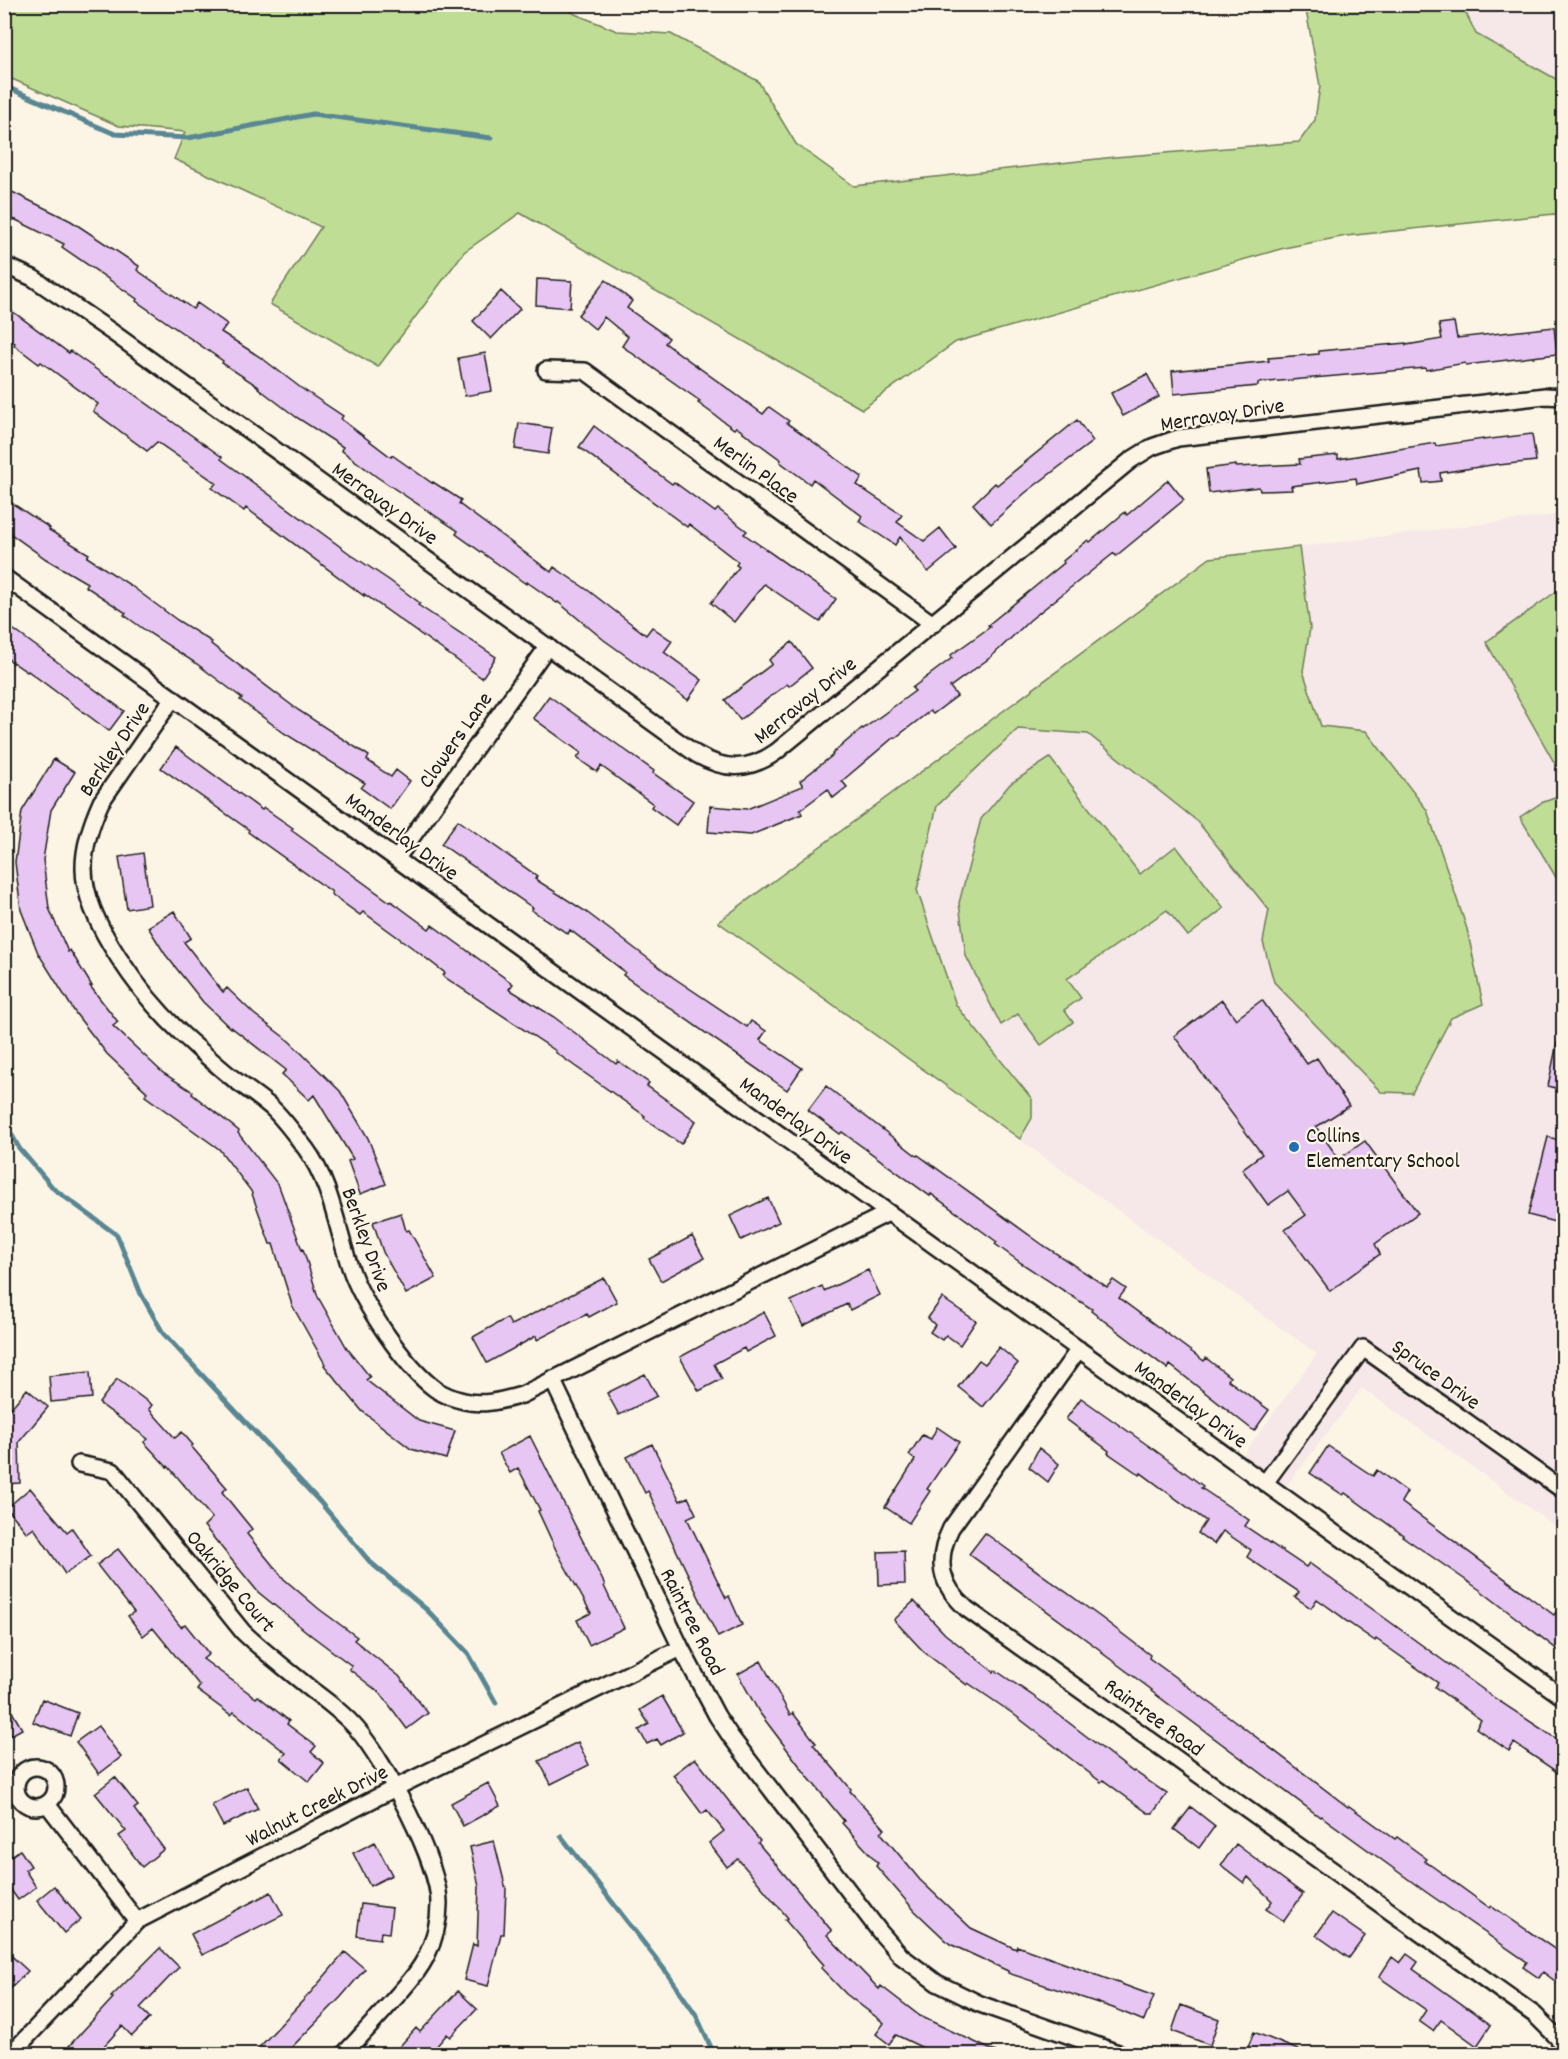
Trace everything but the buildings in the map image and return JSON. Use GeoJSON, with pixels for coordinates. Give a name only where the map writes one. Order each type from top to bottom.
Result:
{"type":"FeatureCollection","features":[{"type":"Feature","properties":{"kind":"street","name":"Merravay Drive"},"geometry":{"type":"LineString","coordinates":[[4,265],[33,278],[112,332],[712,763],[734,767],[750,766],[762,762],[776,752],[1131,460],[1152,447],[1178,438],[1338,418],[1545,396],[1563,397]]}},
{"type":"Feature","properties":{"kind":"street","name":"Merlin Place"},"geometry":{"type":"LineString","coordinates":[[546,370],[585,371],[933,624]]}},
{"type":"Feature","properties":{"kind":"street","name":"Manderlay Drive"},"geometry":{"type":"LineString","coordinates":[[4,577],[1563,1698]]}},
{"type":"Feature","properties":{"kind":"street","name":"Clowers Lane"},"geometry":{"type":"LineString","coordinates":[[397,858],[548,646]]}},
{"type":"Feature","properties":{"kind":"street","name":"Berkley Drive"},"geometry":{"type":"LineString","coordinates":[[173,698],[101,802],[94,817],[84,852],[83,869],[88,897],[102,928],[130,975],[181,1033],[235,1080],[273,1109],[307,1151],[326,1188],[359,1289],[389,1337],[423,1379],[437,1390],[451,1397],[483,1403],[522,1395],[888,1213]]}},
{"type":"Feature","properties":{"kind":"street","name":"Spruce Drive"},"geometry":{"type":"LineString","coordinates":[[1265,1483],[1363,1347],[1563,1491]]}},
{"type":"Feature","properties":{"kind":"street","name":"Raintree Road"},"geometry":{"type":"LineString","coordinates":[[1079,1349],[951,1528],[944,1542],[941,1556],[942,1571],[956,1599],[996,1630],[1535,2014],[1557,2037],[1563,2048]]}},
{"type":"Feature","properties":{"kind":"street","name":"Raintree Road"},"geometry":{"type":"LineString","coordinates":[[552,1379],[681,1648],[717,1716],[880,1932],[901,1956],[937,1983],[980,2004],[1121,2055]]}},
{"type":"Feature","properties":{"kind":"street","name":"Oakridge Court"},"geometry":{"type":"LineString","coordinates":[[79,1464],[113,1471],[243,1632],[356,1728],[375,1752],[395,1788],[431,1864],[437,1882],[439,1903],[437,1923],[426,1959],[414,1976],[344,2055]]}},
{"type":"Feature","properties":{"kind":"street","name":"Walnut Creek Drive"},"geometry":{"type":"LineString","coordinates":[[11,2055],[137,1921],[395,1788],[681,1648]]}},
{"type":"Feature","properties":{"kind":"street"},"geometry":{"type":"LineString","coordinates":[[47,1804],[137,1921]]}},
{"type":"Feature","properties":{"kind":"shaded area"},"geometry":{"type":"Polygon","coordinates":[[[1462,5],[1563,5],[1563,83],[1476,34],[1462,5]]]}},
{"type":"Feature","properties":{"kind":"shaded area"},"geometry":{"type":"Polygon","coordinates":[[[1563,514],[1563,1532],[1362,1388],[1280,1494],[1237,1463],[1317,1354],[718,922],[1210,558],[1563,514]]]}},
{"type":"Feature","properties":{"kind":"green space"},"geometry":{"type":"Polygon","coordinates":[[[4,5],[562,5],[575,14],[617,31],[671,34],[758,81],[796,144],[854,186],[1115,157],[1299,142],[1315,120],[1320,86],[1305,5],[1462,5],[1476,34],[1563,83],[1563,215],[1554,214],[1346,236],[1284,248],[956,342],[862,409],[520,213],[464,252],[378,367],[270,304],[321,227],[174,159],[185,132],[119,126],[5,76],[4,5]]]}},
{"type":"Feature","properties":{"kind":"green space"},"geometry":{"type":"Polygon","coordinates":[[[1299,547],[1310,628],[1303,671],[1321,726],[1366,731],[1427,810],[1467,929],[1483,1004],[1451,1018],[1412,1093],[1381,1092],[1274,982],[1263,942],[1269,910],[1197,821],[1088,734],[1018,729],[937,806],[917,890],[956,1005],[1032,1099],[1032,1118],[1020,1139],[718,922],[1210,558],[1299,547]]]}},
{"type":"Feature","properties":{"kind":"green space"},"geometry":{"type":"Polygon","coordinates":[[[1557,591],[1564,603],[1563,778],[1486,642],[1557,591]]]}},
{"type":"Feature","properties":{"kind":"green space"},"geometry":{"type":"Polygon","coordinates":[[[1050,758],[1140,874],[1176,846],[1224,908],[1188,936],[1167,910],[1067,979],[1081,998],[1064,1010],[1073,1022],[1041,1045],[1018,1014],[1001,1025],[966,956],[959,903],[981,819],[1010,784],[1050,758]]]}},
{"type":"Feature","properties":{"kind":"green space"},"geometry":{"type":"Polygon","coordinates":[[[1564,795],[1563,889],[1520,817],[1541,803],[1564,795]]]}},
{"type":"Feature","properties":{"kind":"waterway"},"geometry":{"type":"LineString","coordinates":[[4,86],[115,134],[188,138],[313,114],[491,138]]}},
{"type":"Feature","properties":{"kind":"waterway"},"geometry":{"type":"LineString","coordinates":[[4,1121],[19,1148],[54,1189],[117,1235],[141,1294],[163,1333],[320,1502],[370,1562],[427,1610],[468,1653],[496,1703]]}},
{"type":"Feature","properties":{"kind":"waterway"},"geometry":{"type":"LineString","coordinates":[[561,1836],[664,1969],[696,2015],[714,2054]]}},
{"type":"Feature","properties":{"kind":"place","name":"Collins Elementary School"},"geometry":{"type":"Point","coordinates":[1294,1147]}}]}
